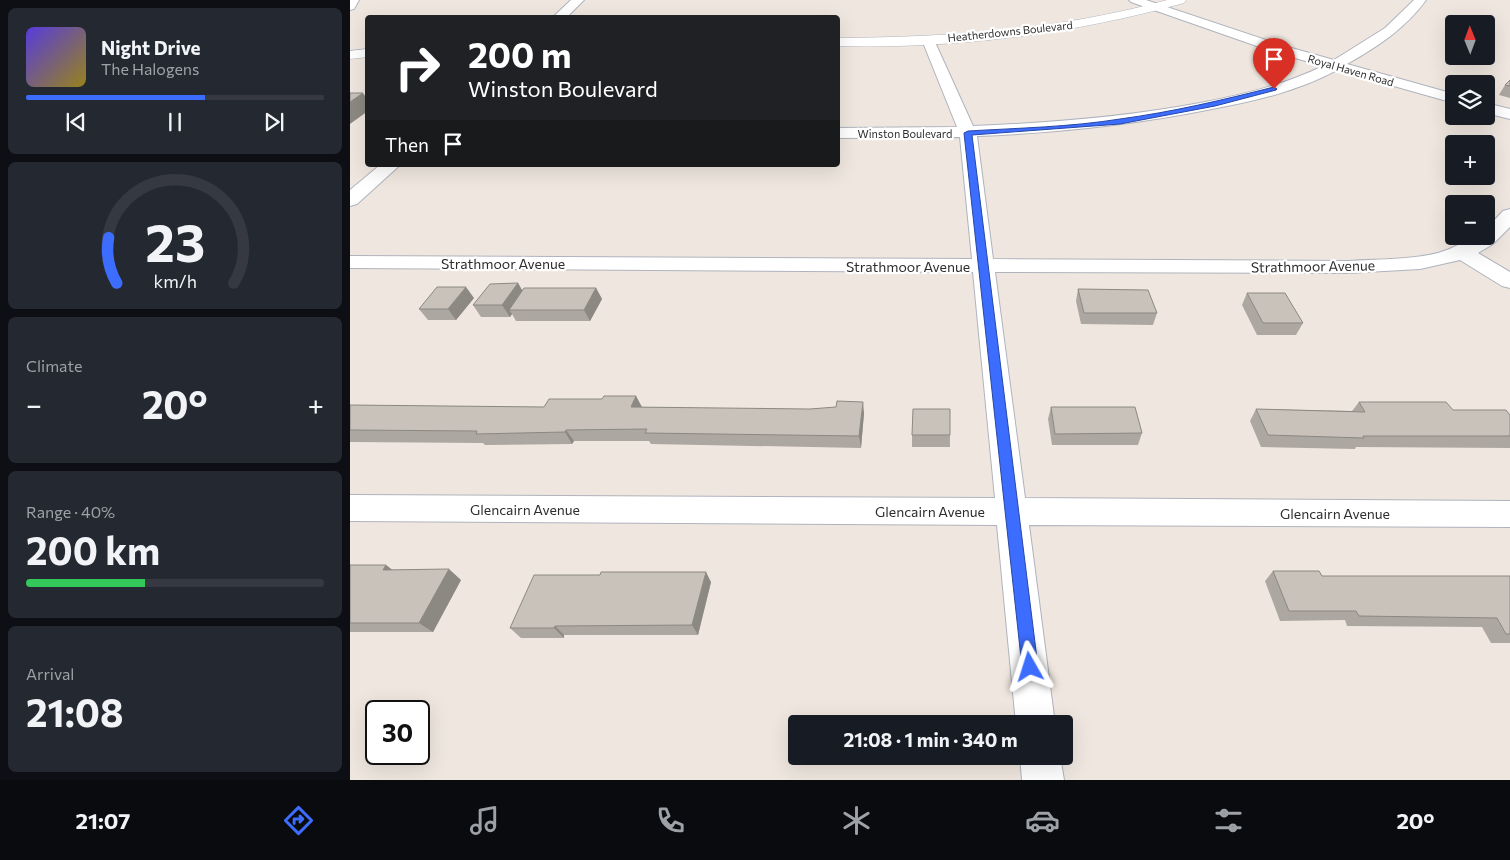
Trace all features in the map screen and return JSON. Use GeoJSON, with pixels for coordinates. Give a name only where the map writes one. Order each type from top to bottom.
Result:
{"type":"FeatureCollection","features":[{"type":"Feature","properties":{"kind":"street"},"geometry":{"type":"LineString","coordinates":[[350,7],[353,0]]}},
{"type":"Feature","properties":{"kind":"street"},"geometry":{"type":"LineString","coordinates":[[561,15],[578,0]]}},
{"type":"Feature","properties":{"kind":"street","name":"Royal Haven Road"},"geometry":{"type":"LineString","coordinates":[[1135,0],[1333,66],[1445,97]]}},
{"type":"Feature","properties":{"kind":"street","name":"Heatherdowns Boulevard"},"geometry":{"type":"LineString","coordinates":[[840,42],[928,40],[1034,30],[1091,22],[1155,8],[1180,0]]}},
{"type":"Feature","properties":{"kind":"street","name":"Winston Boulevard"},"geometry":{"type":"LineString","coordinates":[[840,133],[968,133],[1096,124],[1215,104],[1260,93],[1312,76],[1333,66],[1375,42],[1398,25],[1420,0]]}},
{"type":"Feature","properties":{"kind":"street"},"geometry":{"type":"LineString","coordinates":[[928,40],[968,133],[985,266],[1035,715]]}},
{"type":"Feature","properties":{"kind":"street"},"geometry":{"type":"LineString","coordinates":[[350,55],[365,53]]}},
{"type":"Feature","properties":{"kind":"street"},"geometry":{"type":"LineString","coordinates":[[1495,110],[1510,114]]}},
{"type":"Feature","properties":{"kind":"street"},"geometry":{"type":"LineString","coordinates":[[350,200],[389,167]]}},
{"type":"Feature","properties":{"kind":"street","name":"Strathmoor Avenue"},"geometry":{"type":"LineString","coordinates":[[350,262],[1348,267],[1411,264],[1463,253],[1487,239],[1510,215]]}},
{"type":"Feature","properties":{"kind":"street"},"geometry":{"type":"LineString","coordinates":[[1463,253],[1510,281]]}},
{"type":"Feature","properties":{"kind":"street","name":"Glencairn Avenue"},"geometry":{"type":"LineString","coordinates":[[350,508],[1510,514]]}},
{"type":"Feature","properties":{"kind":"street"},"geometry":{"type":"LineString","coordinates":[[1041,765],[1042,780]]}},
{"type":"Feature","properties":{"kind":"building"},"geometry":{"type":"Polygon","coordinates":[[[350,93],[363,93],[350,102],[350,93]]]}},
{"type":"Feature","properties":{"kind":"building"},"geometry":{"type":"Polygon","coordinates":[[[518,283],[502,305],[473,305],[490,284],[518,283]]]}},
{"type":"Feature","properties":{"kind":"building"},"geometry":{"type":"Polygon","coordinates":[[[437,287],[466,287],[448,309],[419,309],[437,287]]]}},
{"type":"Feature","properties":{"kind":"building"},"geometry":{"type":"Polygon","coordinates":[[[524,288],[596,288],[584,310],[509,310],[524,288]]]}},
{"type":"Feature","properties":{"kind":"building"},"geometry":{"type":"Polygon","coordinates":[[[1078,289],[1148,290],[1157,313],[1084,313],[1078,289]]]}},
{"type":"Feature","properties":{"kind":"building"},"geometry":{"type":"Polygon","coordinates":[[[1247,293],[1285,293],[1303,323],[1263,323],[1247,293]]]}},
{"type":"Feature","properties":{"kind":"building"},"geometry":{"type":"Polygon","coordinates":[[[604,396],[636,396],[631,407],[810,409],[836,407],[837,401],[863,402],[859,436],[645,433],[647,429],[476,434],[477,431],[350,430],[350,405],[544,407],[549,399],[602,399],[604,396]]]}},
{"type":"Feature","properties":{"kind":"building"},"geometry":{"type":"Polygon","coordinates":[[[1359,402],[1446,402],[1453,410],[1506,410],[1510,415],[1510,436],[1363,436],[1364,438],[1268,435],[1256,409],[1365,412],[1359,402]]]}},
{"type":"Feature","properties":{"kind":"building"},"geometry":{"type":"Polygon","coordinates":[[[1051,407],[1135,407],[1142,433],[1055,434],[1051,407]]]}},
{"type":"Feature","properties":{"kind":"building"},"geometry":{"type":"Polygon","coordinates":[[[913,409],[950,409],[950,435],[912,435],[913,409]]]}},
{"type":"Feature","properties":{"kind":"building"},"geometry":{"type":"Polygon","coordinates":[[[350,565],[386,565],[383,570],[449,569],[419,623],[350,623],[350,565]]]}},
{"type":"Feature","properties":{"kind":"building"},"geometry":{"type":"Polygon","coordinates":[[[1273,571],[1319,571],[1322,576],[1510,576],[1510,634],[1506,634],[1497,618],[1359,616],[1356,611],[1289,611],[1273,571]]]}},
{"type":"Feature","properties":{"kind":"building"},"geometry":{"type":"Polygon","coordinates":[[[601,572],[706,572],[692,625],[510,628],[534,575],[600,575],[601,572]]]}},
{"type":"Feature","properties":{"kind":"route"},"geometry":{"type":"LineString","coordinates":[[1030,667],[985,266],[968,133],[1120,122],[1215,104],[1274,89]]}}]}
